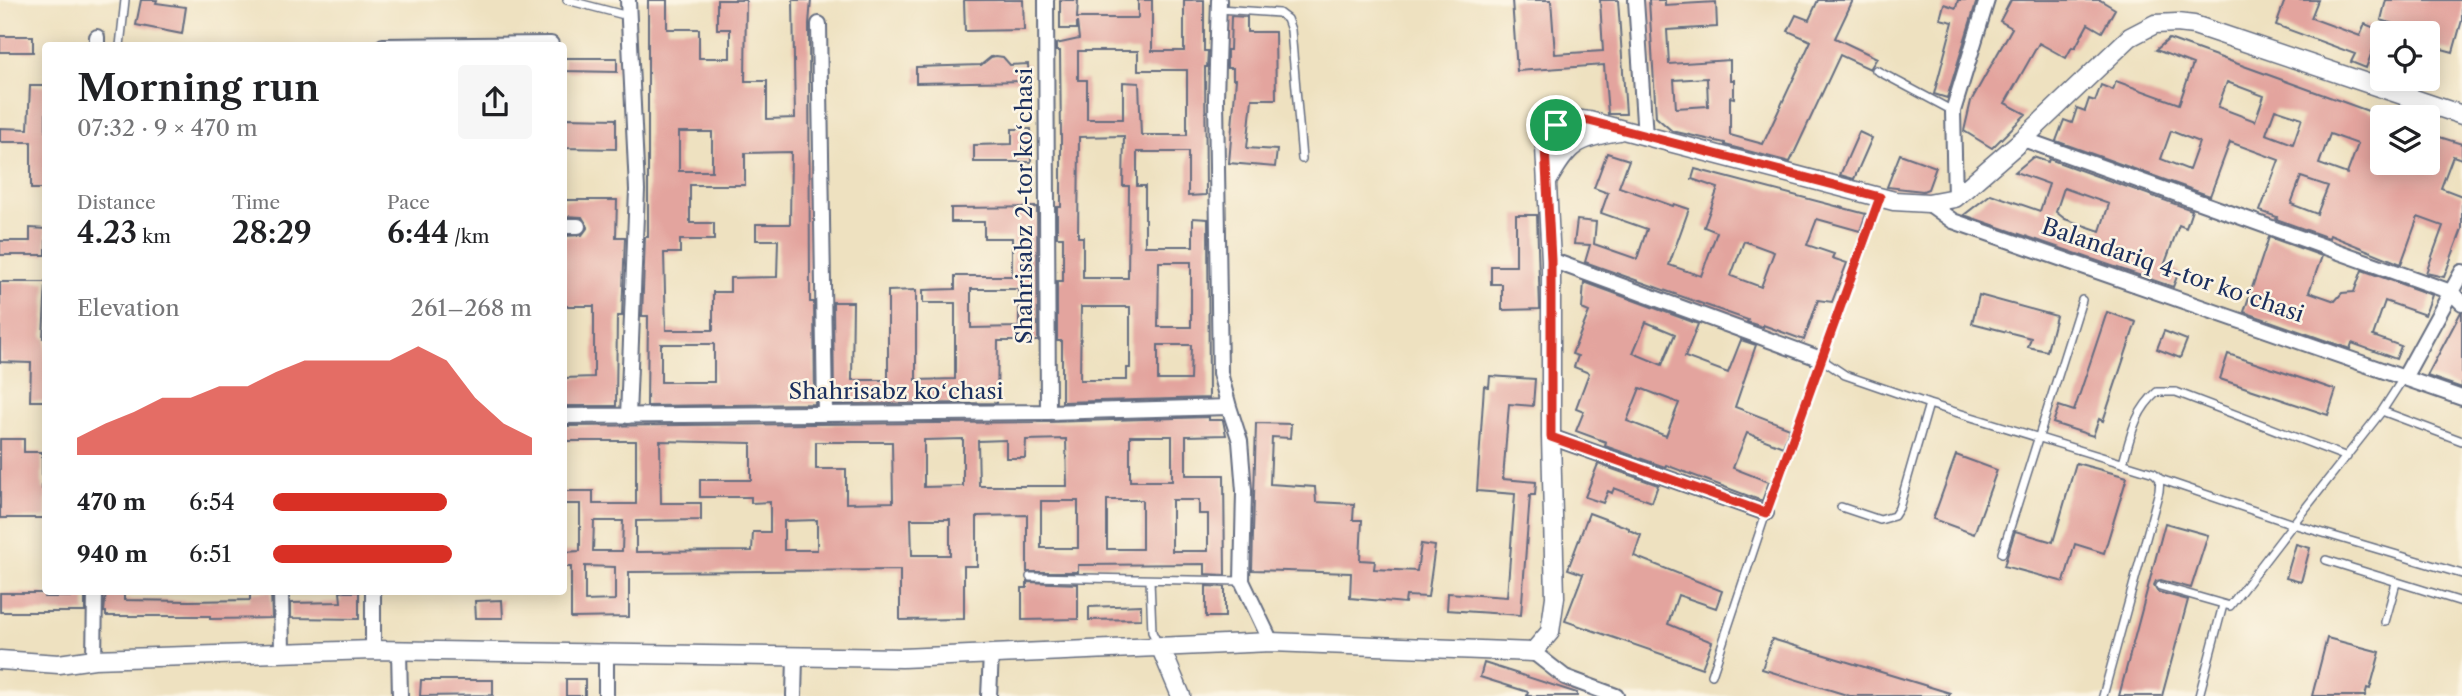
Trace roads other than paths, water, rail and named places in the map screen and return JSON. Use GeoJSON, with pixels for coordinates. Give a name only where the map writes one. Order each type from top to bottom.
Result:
{"type":"FeatureCollection","features":[{"type":"Feature","properties":{"kind":"street"},"geometry":{"type":"LineString","coordinates":[[628,0],[637,190],[628,416]]}},
{"type":"Feature","properties":{"kind":"street","name":"Shahrisabz 2-tor koʻchasi"},"geometry":{"type":"LineString","coordinates":[[1046,0],[1048,412]]}},
{"type":"Feature","properties":{"kind":"street"},"geometry":{"type":"LineString","coordinates":[[1636,0],[1645,137]]}},
{"type":"Feature","properties":{"kind":"street"},"geometry":{"type":"LineString","coordinates":[[1955,198],[1954,111],[1987,3]]}},
{"type":"Feature","properties":{"kind":"street"},"geometry":{"type":"LineString","coordinates":[[1219,4],[1216,98],[1220,373],[1240,441],[1244,491],[1242,580],[1271,642]]}},
{"type":"Feature","properties":{"kind":"street"},"geometry":{"type":"LineString","coordinates":[[819,24],[825,414]]}},
{"type":"Feature","properties":{"kind":"street"},"geometry":{"type":"LineString","coordinates":[[1955,198],[2023,139],[2130,37],[2155,24],[2194,25],[2462,115]]}},
{"type":"Feature","properties":{"kind":"street","name":"Balandariq 4-tor koʻchasi"},"geometry":{"type":"LineString","coordinates":[[1533,652],[1550,632],[1555,597],[1551,437],[1551,260],[1545,147],[1549,132],[1556,125],[1572,118],[1894,201],[1928,203],[1955,198]]}},
{"type":"Feature","properties":{"kind":"street"},"geometry":{"type":"LineString","coordinates":[[1547,182],[1563,154],[1577,143],[1597,134],[1622,130]]}},
{"type":"Feature","properties":{"kind":"street"},"geometry":{"type":"LineString","coordinates":[[2023,139],[2457,298]]}},
{"type":"Feature","properties":{"kind":"street","name":"Balandariq 4-tor koʻchasi"},"geometry":{"type":"LineString","coordinates":[[1928,203],[1954,221],[2462,398]]}},
{"type":"Feature","properties":{"kind":"street"},"geometry":{"type":"LineString","coordinates":[[1551,260],[1821,359]]}},
{"type":"Feature","properties":{"kind":"street"},"geometry":{"type":"LineString","coordinates":[[2405,376],[2457,298],[2462,272]]}},
{"type":"Feature","properties":{"kind":"street","name":"Shahrisabz koʻchasi"},"geometry":{"type":"LineString","coordinates":[[567,416],[1048,412],[1229,407]]}},
{"type":"Feature","properties":{"kind":"street"},"geometry":{"type":"LineString","coordinates":[[1551,437],[1766,513]]}},
{"type":"Feature","properties":{"kind":"street"},"geometry":{"type":"LineString","coordinates":[[94,659],[95,595]]}},
{"type":"Feature","properties":{"kind":"street"},"geometry":{"type":"LineString","coordinates":[[281,595],[282,652]]}},
{"type":"Feature","properties":{"kind":"street"},"geometry":{"type":"LineString","coordinates":[[373,595],[373,650]]}},
{"type":"Feature","properties":{"kind":"street"},"geometry":{"type":"LineString","coordinates":[[0,660],[59,664],[94,659],[373,650],[902,658],[1271,642],[1533,652],[1565,677],[1616,696]]}},
{"type":"Feature","properties":{"kind":"street"},"geometry":{"type":"LineString","coordinates":[[1160,646],[1181,696]]}},
{"type":"Feature","properties":{"kind":"street"},"geometry":{"type":"LineString","coordinates":[[399,651],[400,696]]}},
{"type":"Feature","properties":{"kind":"street"},"geometry":{"type":"LineString","coordinates":[[606,654],[606,696]]}},
{"type":"Feature","properties":{"kind":"street"},"geometry":{"type":"LineString","coordinates":[[989,696],[991,654]]}},
{"type":"Feature","properties":{"kind":"street"},"geometry":{"type":"LineString","coordinates":[[794,657],[794,696]]}},
{"type":"Feature","properties":{"kind":"lane"},"geometry":{"type":"LineString","coordinates":[[120,42],[125,0]]}},
{"type":"Feature","properties":{"kind":"lane"},"geometry":{"type":"LineString","coordinates":[[567,0],[628,16]]}},
{"type":"Feature","properties":{"kind":"lane"},"geometry":{"type":"LineString","coordinates":[[1219,4],[1279,13],[1287,19],[1291,30],[1302,159]]}},
{"type":"Feature","properties":{"kind":"lane"},"geometry":{"type":"LineString","coordinates":[[1876,70],[1954,111]]}},
{"type":"Feature","properties":{"kind":"lane"},"geometry":{"type":"LineString","coordinates":[[1712,675],[1766,513],[1880,197]]}},
{"type":"Feature","properties":{"kind":"lane"},"geometry":{"type":"LineString","coordinates":[[2002,553],[2082,300]]}},
{"type":"Feature","properties":{"kind":"lane"},"geometry":{"type":"LineString","coordinates":[[1821,359],[1845,375],[1929,404],[2154,473],[2160,479],[2293,524],[2462,574]]}},
{"type":"Feature","properties":{"kind":"lane"},"geometry":{"type":"LineString","coordinates":[[2160,586],[2223,605],[2230,606],[2236,601],[2382,411],[2405,376]]}},
{"type":"Feature","properties":{"kind":"lane"},"geometry":{"type":"LineString","coordinates":[[2123,463],[2136,417],[2145,403],[2157,392],[2176,392],[2347,457]]}},
{"type":"Feature","properties":{"kind":"lane"},"geometry":{"type":"LineString","coordinates":[[1841,507],[1880,520],[1894,516],[1899,508],[1929,404]]}},
{"type":"Feature","properties":{"kind":"lane"},"geometry":{"type":"LineString","coordinates":[[2382,411],[2462,441]]}},
{"type":"Feature","properties":{"kind":"lane"},"geometry":{"type":"LineString","coordinates":[[2103,696],[2160,479]]}},
{"type":"Feature","properties":{"kind":"lane"},"geometry":{"type":"LineString","coordinates":[[2326,560],[2462,602]]}},
{"type":"Feature","properties":{"kind":"lane"},"geometry":{"type":"LineString","coordinates":[[1030,577],[1242,580]]}},
{"type":"Feature","properties":{"kind":"lane"},"geometry":{"type":"LineString","coordinates":[[1150,580],[1152,632],[1160,646]]}},
{"type":"Feature","properties":{"kind":"lane"},"geometry":{"type":"LineString","coordinates":[[2385,622],[2396,583]]}},
{"type":"Feature","properties":{"kind":"lane"},"geometry":{"type":"LineString","coordinates":[[2199,696],[2223,605]]}}]}
